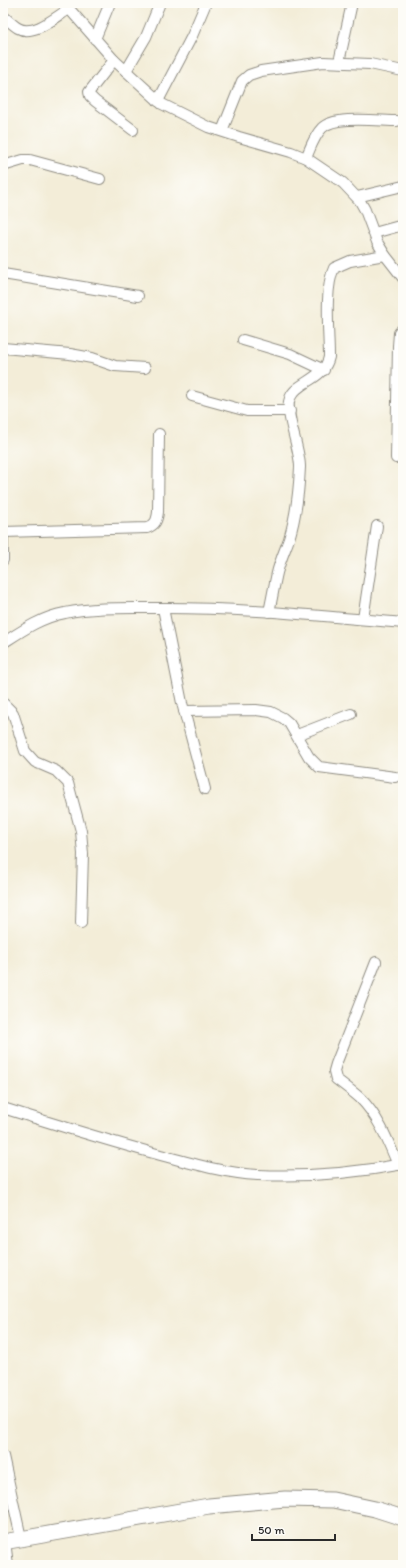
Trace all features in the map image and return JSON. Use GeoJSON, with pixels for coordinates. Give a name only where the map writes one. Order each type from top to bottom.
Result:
{"type":"FeatureCollection","features":[{"type":"Feature","properties":{"kind":"street"},"geometry":{"type":"LineString","coordinates":[[95,38],[110,3]]}},
{"type":"Feature","properties":{"kind":"street"},"geometry":{"type":"LineString","coordinates":[[126,71],[146,37],[160,3]]}},
{"type":"Feature","properties":{"kind":"street"},"geometry":{"type":"LineString","coordinates":[[158,101],[192,36],[206,3]]}},
{"type":"Feature","properties":{"kind":"street"},"geometry":{"type":"LineString","coordinates":[[339,62],[352,3]]}},
{"type":"Feature","properties":{"kind":"street"},"geometry":{"type":"LineString","coordinates":[[3,16],[18,29],[28,32],[35,30],[67,6],[114,60],[158,101],[182,115],[222,131],[306,158],[343,183],[357,197],[365,210],[385,255],[403,278]]}},
{"type":"Feature","properties":{"kind":"street"},"geometry":{"type":"LineString","coordinates":[[114,60],[89,92],[90,96],[133,130]]}},
{"type":"Feature","properties":{"kind":"street"},"geometry":{"type":"LineString","coordinates":[[222,131],[242,81],[249,75],[261,71],[323,62],[370,64],[403,71]]}},
{"type":"Feature","properties":{"kind":"street"},"geometry":{"type":"LineString","coordinates":[[306,158],[322,128],[328,124],[350,120],[397,121]]}},
{"type":"Feature","properties":{"kind":"street"},"geometry":{"type":"LineString","coordinates":[[3,166],[23,160],[30,160],[100,179]]}},
{"type":"Feature","properties":{"kind":"street"},"geometry":{"type":"LineString","coordinates":[[357,197],[403,186]]}},
{"type":"Feature","properties":{"kind":"street"},"geometry":{"type":"LineString","coordinates":[[374,233],[403,225]]}},
{"type":"Feature","properties":{"kind":"street"},"geometry":{"type":"LineString","coordinates":[[269,612],[277,573],[294,522],[299,480],[299,454],[290,411],[290,398],[293,393],[324,370],[327,364],[329,298],[331,274],[334,268],[350,261],[385,255]]}},
{"type":"Feature","properties":{"kind":"street"},"geometry":{"type":"LineString","coordinates":[[3,274],[138,296]]}},
{"type":"Feature","properties":{"kind":"street"},"geometry":{"type":"LineString","coordinates":[[396,458],[398,346],[399,333],[403,328]]}},
{"type":"Feature","properties":{"kind":"street"},"geometry":{"type":"LineString","coordinates":[[243,340],[290,354],[324,370]]}},
{"type":"Feature","properties":{"kind":"street"},"geometry":{"type":"LineString","coordinates":[[3,348],[70,354],[92,358],[115,366],[145,368]]}},
{"type":"Feature","properties":{"kind":"street"},"geometry":{"type":"LineString","coordinates":[[192,396],[247,411],[290,411]]}},
{"type":"Feature","properties":{"kind":"street"},"geometry":{"type":"LineString","coordinates":[[3,560],[3,533],[146,528],[154,525],[158,520],[160,434]]}},
{"type":"Feature","properties":{"kind":"street"},"geometry":{"type":"LineString","coordinates":[[363,620],[377,526]]}},
{"type":"Feature","properties":{"kind":"street"},"geometry":{"type":"LineString","coordinates":[[163,608],[184,711],[205,789]]}},
{"type":"Feature","properties":{"kind":"street"},"geometry":{"type":"LineString","coordinates":[[3,643],[30,625],[65,613],[85,610],[216,608],[403,623]]}},
{"type":"Feature","properties":{"kind":"street"},"geometry":{"type":"LineString","coordinates":[[3,703],[13,713],[24,751],[35,762],[56,771],[68,783],[81,831],[83,854],[81,923]]}},
{"type":"Feature","properties":{"kind":"street"},"geometry":{"type":"LineString","coordinates":[[184,711],[256,710],[271,712],[289,723],[309,757],[319,767],[395,777]]}},
{"type":"Feature","properties":{"kind":"street"},"geometry":{"type":"LineString","coordinates":[[297,735],[351,714]]}},
{"type":"Feature","properties":{"kind":"street"},"geometry":{"type":"LineString","coordinates":[[3,1108],[93,1137],[186,1162],[230,1172],[258,1175],[306,1174],[360,1170],[400,1164],[384,1130],[376,1117],[360,1098],[336,1079],[334,1071],[376,962]]}},
{"type":"Feature","properties":{"kind":"street"},"geometry":{"type":"LineString","coordinates":[[3,1456],[21,1538]]}},
{"type":"Feature","properties":{"kind":"street"},"geometry":{"type":"LineString","coordinates":[[8,1565],[4,1541],[209,1506],[285,1499],[333,1500],[375,1509],[403,1518]]}}]}
